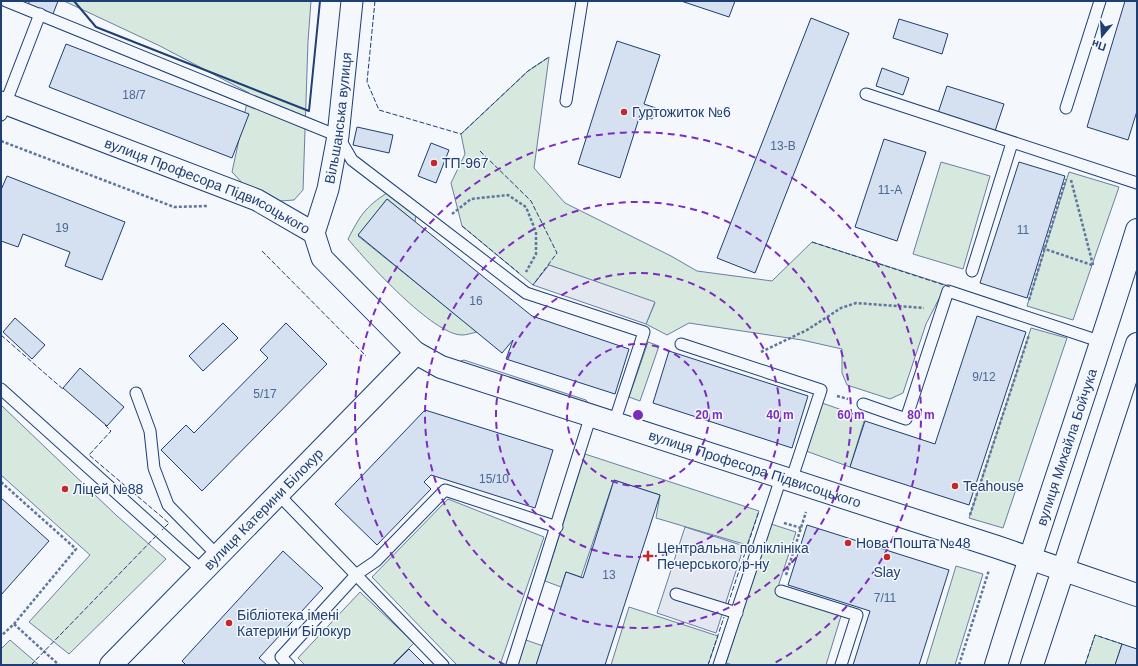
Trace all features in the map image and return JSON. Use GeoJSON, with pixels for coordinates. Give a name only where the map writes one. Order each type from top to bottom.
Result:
{"type":"FeatureCollection","features":[{"type":"Feature","properties":{"kind":"street","name":"Вільшанська вулиця"},"geometry":{"type":"LineString","coordinates":[[314,232],[328,189],[338,136],[352,1]]}},
{"type":"Feature","properties":{"kind":"street","name":"вулиця Професора Підвисоцького"},"geometry":{"type":"LineString","coordinates":[[2,107],[257,200],[314,232],[322,258],[416,353],[441,367],[1137,595]]}},
{"type":"Feature","properties":{"kind":"street","name":"вулиця Михайла Бойчука"},"geometry":{"type":"LineString","coordinates":[[996,665],[1028,559],[1102,342],[1137,230]]}},
{"type":"Feature","properties":{"kind":"street"},"geometry":{"type":"LineString","coordinates":[[1032,665],[1063,571],[1132,376],[1137,344]]}},
{"type":"Feature","properties":{"kind":"street","name":"вулиця Катерини Білокур"},"geometry":{"type":"LineString","coordinates":[[111,665],[416,353]]}},
{"type":"Feature","properties":{"kind":"lane"},"geometry":{"type":"LineString","coordinates":[[6,1],[338,136],[352,160],[526,293],[644,332],[614,423]]}},
{"type":"Feature","properties":{"kind":"lane"},"geometry":{"type":"LineString","coordinates":[[566,100],[582,1]]}},
{"type":"Feature","properties":{"kind":"lane"},"geometry":{"type":"LineString","coordinates":[[1066,108],[1100,1]]}},
{"type":"Feature","properties":{"kind":"lane"},"geometry":{"type":"LineString","coordinates":[[2,107],[40,14]]}},
{"type":"Feature","properties":{"kind":"lane"},"geometry":{"type":"LineString","coordinates":[[866,94],[1012,143],[1070,167],[1137,183]]}},
{"type":"Feature","properties":{"kind":"lane"},"geometry":{"type":"LineString","coordinates":[[972,271],[1012,143]]}},
{"type":"Feature","properties":{"kind":"lane"},"geometry":{"type":"LineString","coordinates":[[864,404],[906,419],[948,291],[1102,342]]}},
{"type":"Feature","properties":{"kind":"lane"},"geometry":{"type":"LineString","coordinates":[[681,344],[821,390],[786,479],[737,613],[720,665]]}},
{"type":"Feature","properties":{"kind":"lane"},"geometry":{"type":"LineString","coordinates":[[1,389],[203,571]]}},
{"type":"Feature","properties":{"kind":"lane"},"geometry":{"type":"LineString","coordinates":[[136,393],[150,431],[154,468],[168,505],[218,556]]}},
{"type":"Feature","properties":{"kind":"lane"},"geometry":{"type":"LineString","coordinates":[[512,665],[557,527],[591,415]]}},
{"type":"Feature","properties":{"kind":"lane"},"geometry":{"type":"LineString","coordinates":[[289,665],[281,657],[357,574],[376,561],[445,490],[557,527]]}},
{"type":"Feature","properties":{"kind":"lane"},"geometry":{"type":"LineString","coordinates":[[278,494],[357,574],[443,665]]}},
{"type":"Feature","properties":{"kind":"lane"},"geometry":{"type":"LineString","coordinates":[[781,591],[857,615],[841,665]]}},
{"type":"Feature","properties":{"kind":"lane"},"geometry":{"type":"LineString","coordinates":[[676,594],[737,613]]}},
{"type":"Feature","properties":{"kind":"path"},"geometry":{"type":"LineString","coordinates":[[1,141],[174,207],[209,206]]}},
{"type":"Feature","properties":{"kind":"path"},"geometry":{"type":"LineString","coordinates":[[1044,248],[1093,265],[1070,167]]}},
{"type":"Feature","properties":{"kind":"path"},"geometry":{"type":"LineString","coordinates":[[1027,306],[1070,167]]}},
{"type":"Feature","properties":{"kind":"path"},"geometry":{"type":"LineString","coordinates":[[438,225],[471,200],[508,195],[526,207],[536,232],[536,254],[518,286]]}},
{"type":"Feature","properties":{"kind":"path"},"geometry":{"type":"LineString","coordinates":[[737,363],[808,330],[841,308],[856,303],[942,309]]}},
{"type":"Feature","properties":{"kind":"path"},"geometry":{"type":"LineString","coordinates":[[969,518],[1034,319]]}},
{"type":"Feature","properties":{"kind":"path"},"geometry":{"type":"LineString","coordinates":[[821,390],[864,404]]}},
{"type":"Feature","properties":{"kind":"path"},"geometry":{"type":"LineString","coordinates":[[1,482],[76,549],[14,624],[1,636]]}},
{"type":"Feature","properties":{"kind":"path"},"geometry":{"type":"LineString","coordinates":[[781,591],[806,512]]}},
{"type":"Feature","properties":{"kind":"path"},"geometry":{"type":"LineString","coordinates":[[959,665],[989,570]]}},
{"type":"Feature","properties":{"kind":"path"},"geometry":{"type":"LineString","coordinates":[[14,624],[59,665]]}},
{"type":"Feature","properties":{"kind":"shaded area"},"geometry":{"type":"Polygon","coordinates":[[[64,1],[311,1],[308,41],[303,190],[294,200],[280,201],[247,188],[232,172],[249,93],[160,46],[64,1]]]}},
{"type":"Feature","properties":{"kind":"shaded area"},"geometry":{"type":"Polygon","coordinates":[[[549,57],[534,168],[565,203],[671,256],[697,271],[772,281],[812,242],[946,285],[926,324],[903,393],[890,399],[847,385],[842,373],[842,349],[802,340],[689,323],[667,335],[646,324],[655,303],[549,265],[533,285],[462,226],[451,183],[465,154],[461,134],[528,71],[549,57]]]}},
{"type":"Feature","properties":{"kind":"shaded area"},"geometry":{"type":"Polygon","coordinates":[[[941,162],[990,176],[963,269],[913,254],[941,162]]]}},
{"type":"Feature","properties":{"kind":"shaded area"},"geometry":{"type":"Polygon","coordinates":[[[1069,172],[1119,187],[1073,320],[1027,306],[1069,172]]]}},
{"type":"Feature","properties":{"kind":"shaded area"},"geometry":{"type":"Polygon","coordinates":[[[387,193],[416,215],[415,222],[387,199],[358,236],[477,332],[462,335],[450,332],[434,323],[384,279],[348,239],[356,224],[368,208],[387,193]]]}},
{"type":"Feature","properties":{"kind":"shaded area"},"geometry":{"type":"Polygon","coordinates":[[[549,265],[655,302],[646,324],[533,285],[549,265]]]}},
{"type":"Feature","properties":{"kind":"shaded area"},"geometry":{"type":"Polygon","coordinates":[[[1031,328],[1067,338],[1003,528],[969,518],[1031,328]]]}},
{"type":"Feature","properties":{"kind":"shaded area"},"geometry":{"type":"Polygon","coordinates":[[[648,342],[659,346],[640,401],[629,397],[648,342]]]}},
{"type":"Feature","properties":{"kind":"shaded area"},"geometry":{"type":"Polygon","coordinates":[[[464,360],[586,400],[592,408],[455,363],[464,360]]]}},
{"type":"Feature","properties":{"kind":"shaded area"},"geometry":{"type":"Polygon","coordinates":[[[822,403],[865,418],[850,467],[806,451],[822,403]]]}},
{"type":"Feature","properties":{"kind":"shaded area"},"geometry":{"type":"Polygon","coordinates":[[[1,405],[116,515],[166,559],[69,654],[29,622],[90,555],[1,475],[1,405]]]}},
{"type":"Feature","properties":{"kind":"shaded area"},"geometry":{"type":"Polygon","coordinates":[[[585,454],[759,511],[747,545],[656,518],[660,495],[614,480],[581,577],[566,572],[561,587],[545,581],[585,454]]]}},
{"type":"Feature","properties":{"kind":"shaded area"},"geometry":{"type":"Polygon","coordinates":[[[448,499],[544,537],[500,665],[457,665],[372,577],[448,499]]]}},
{"type":"Feature","properties":{"kind":"shaded area"},"geometry":{"type":"Polygon","coordinates":[[[771,524],[796,532],[776,593],[841,616],[826,665],[733,665],[726,663],[771,524]]]}},
{"type":"Feature","properties":{"kind":"shaded area"},"geometry":{"type":"Polygon","coordinates":[[[685,527],[744,546],[716,633],[657,613],[685,527]]]}},
{"type":"Feature","properties":{"kind":"shaded area"},"geometry":{"type":"Polygon","coordinates":[[[956,566],[983,574],[955,665],[926,665],[956,566]]]}},
{"type":"Feature","properties":{"kind":"shaded area"},"geometry":{"type":"Polygon","coordinates":[[[360,592],[414,643],[392,665],[305,665],[298,658],[360,592]]]}},
{"type":"Feature","properties":{"kind":"shaded area"},"geometry":{"type":"Polygon","coordinates":[[[629,607],[718,636],[708,665],[611,665],[629,607]]]}},
{"type":"Feature","properties":{"kind":"shaded area"},"geometry":{"type":"Polygon","coordinates":[[[1095,635],[1122,644],[1115,665],[1085,665],[1095,635]]]}},
{"type":"Feature","properties":{"kind":"shaded area"},"geometry":{"type":"Polygon","coordinates":[[[10,640],[39,665],[1,665],[1,649],[10,640]]]}},
{"type":"Feature","properties":{"kind":"shaded area"},"geometry":{"type":"Polygon","coordinates":[[[526,640],[543,646],[536,665],[518,665],[526,640]]]}},
{"type":"Feature","properties":{"kind":"building"},"geometry":{"type":"Polygon","coordinates":[[[30,1],[58,1],[53,14],[28,4],[30,1]]]}},
{"type":"Feature","properties":{"kind":"building"},"geometry":{"type":"Polygon","coordinates":[[[681,1],[735,1],[729,17],[681,1]]]}},
{"type":"Feature","properties":{"kind":"building"},"geometry":{"type":"Polygon","coordinates":[[[1125,1],[1137,1],[1137,111],[1128,140],[1087,127],[1125,1]]]}},
{"type":"Feature","properties":{"kind":"building"},"geometry":{"type":"Polygon","coordinates":[[[811,18],[849,33],[755,273],[717,258],[811,18]]]}},
{"type":"Feature","properties":{"kind":"building"},"geometry":{"type":"Polygon","coordinates":[[[899,19],[948,34],[942,54],[893,38],[899,19]]]}},
{"type":"Feature","properties":{"kind":"building","name":"Гуртожиток №6"},"geometry":{"type":"Polygon","coordinates":[[[617,41],[660,55],[644,104],[656,108],[652,119],[640,115],[620,178],[578,164],[617,41]]]}},
{"type":"Feature","properties":{"kind":"building"},"geometry":{"type":"Polygon","coordinates":[[[66,44],[249,114],[232,158],[49,87],[66,44]]]}},
{"type":"Feature","properties":{"kind":"building"},"geometry":{"type":"Polygon","coordinates":[[[882,68],[909,78],[903,95],[876,86],[882,68]]]}},
{"type":"Feature","properties":{"kind":"building"},"geometry":{"type":"Polygon","coordinates":[[[947,86],[1004,104],[995,131],[938,113],[947,86]]]}},
{"type":"Feature","properties":{"kind":"building"},"geometry":{"type":"Polygon","coordinates":[[[357,127],[393,135],[389,153],[353,145],[357,127]]]}},
{"type":"Feature","properties":{"kind":"building"},"geometry":{"type":"Polygon","coordinates":[[[884,139],[926,152],[897,241],[855,227],[884,139]]]}},
{"type":"Feature","properties":{"kind":"building","name":"ТП-967"},"geometry":{"type":"Polygon","coordinates":[[[431,143],[449,150],[436,183],[418,176],[431,143]]]}},
{"type":"Feature","properties":{"kind":"building"},"geometry":{"type":"Polygon","coordinates":[[[1019,162],[1065,176],[1027,298],[980,283],[1019,162]]]}},
{"type":"Feature","properties":{"kind":"building"},"geometry":{"type":"Polygon","coordinates":[[[7,176],[125,222],[102,280],[65,266],[70,252],[23,234],[18,247],[1,241],[1,190],[7,176]]]}},
{"type":"Feature","properties":{"kind":"building"},"geometry":{"type":"Polygon","coordinates":[[[387,199],[532,316],[629,349],[615,394],[506,359],[513,340],[502,353],[358,235],[387,199]]]}},
{"type":"Feature","properties":{"kind":"building"},"geometry":{"type":"Polygon","coordinates":[[[977,316],[1026,332],[969,505],[850,467],[865,421],[935,444],[977,316]]]}},
{"type":"Feature","properties":{"kind":"building"},"geometry":{"type":"Polygon","coordinates":[[[15,318],[45,345],[32,359],[3,332],[15,318]]]}},
{"type":"Feature","properties":{"kind":"building"},"geometry":{"type":"Polygon","coordinates":[[[223,323],[238,338],[203,371],[189,356],[223,323]]]}},
{"type":"Feature","properties":{"kind":"building"},"geometry":{"type":"Polygon","coordinates":[[[286,323],[327,364],[202,491],[161,450],[186,425],[194,433],[268,358],[260,350],[286,323]]]}},
{"type":"Feature","properties":{"kind":"building"},"geometry":{"type":"Polygon","coordinates":[[[669,351],[808,396],[792,448],[653,403],[669,351]]]}},
{"type":"Feature","properties":{"kind":"building"},"geometry":{"type":"Polygon","coordinates":[[[80,368],[124,407],[107,426],[63,388],[80,368]]]}},
{"type":"Feature","properties":{"kind":"building"},"geometry":{"type":"Polygon","coordinates":[[[425,410],[553,450],[535,508],[431,475],[424,482],[431,489],[377,545],[335,504],[425,410]]]}},
{"type":"Feature","properties":{"kind":"building"},"geometry":{"type":"Polygon","coordinates":[[[614,480],[660,495],[605,665],[536,665],[566,572],[583,578],[614,480]]]}},
{"type":"Feature","properties":{"kind":"building"},"geometry":{"type":"Polygon","coordinates":[[[1,498],[49,541],[1,595],[1,498]]]}},
{"type":"Feature","properties":{"kind":"building"},"geometry":{"type":"Polygon","coordinates":[[[807,525],[949,570],[919,665],[853,665],[870,611],[788,585],[807,525]]]}},
{"type":"Feature","properties":{"kind":"building"},"geometry":{"type":"Polygon","coordinates":[[[283,551],[323,588],[259,658],[267,665],[186,665],[182,661],[283,551]]]}},
{"type":"Feature","properties":{"kind":"building"},"geometry":{"type":"Polygon","coordinates":[[[1122,644],[1137,649],[1137,665],[1115,665],[1122,644]]]}},
{"type":"Feature","properties":{"kind":"building"},"geometry":{"type":"Polygon","coordinates":[[[409,649],[425,665],[393,665],[409,649]]]}},
{"type":"Feature","properties":{"kind":"fence"},"geometry":{"type":"LineString","coordinates":[[375,1],[367,82],[379,110],[461,134],[528,71],[549,57]]}},
{"type":"Feature","properties":{"kind":"fence"},"geometry":{"type":"LineString","coordinates":[[480,151],[531,201],[557,253],[533,285]]}},
{"type":"Feature","properties":{"kind":"fence"},"geometry":{"type":"LineString","coordinates":[[462,226],[519,273]]}},
{"type":"Feature","properties":{"kind":"fence"},"geometry":{"type":"LineString","coordinates":[[812,242],[950,287]]}},
{"type":"Feature","properties":{"kind":"fence"},"geometry":{"type":"LineString","coordinates":[[262,251],[366,356]]}},
{"type":"Feature","properties":{"kind":"fence"},"geometry":{"type":"LineString","coordinates":[[1,335],[64,390]]}},
{"type":"Feature","properties":{"kind":"fence"},"geometry":{"type":"LineString","coordinates":[[105,425],[111,431],[89,455],[169,523],[162,530]]}},
{"type":"Feature","properties":{"kind":"fence"},"geometry":{"type":"LineString","coordinates":[[728,604],[759,511]]}},
{"type":"Feature","properties":{"kind":"fence"},"geometry":{"type":"LineString","coordinates":[[31,665],[158,534]]}},
{"type":"Feature","properties":{"kind":"fence"},"geometry":{"type":"LineString","coordinates":[[708,665],[724,617]]}},
{"type":"Feature","properties":{"kind":"fence"},"geometry":{"type":"LineString","coordinates":[[1085,665],[1095,635],[1122,644]]}},
{"type":"Feature","properties":{"kind":"wall"},"geometry":{"type":"LineString","coordinates":[[74,1],[96,27],[309,111],[320,1]]}},
{"type":"Feature","properties":{"kind":"place","name":"Гуртожиток №6"},"geometry":{"type":"Point","coordinates":[624,112]}},
{"type":"Feature","properties":{"kind":"place","name":"ТП-967"},"geometry":{"type":"Point","coordinates":[434,163]}},
{"type":"Feature","properties":{"kind":"place","name":"Teahouse"},"geometry":{"type":"Point","coordinates":[955,486]}},
{"type":"Feature","properties":{"kind":"place","name":"Ліцей №88"},"geometry":{"type":"Point","coordinates":[65,489]}},
{"type":"Feature","properties":{"kind":"place","name":"Нова Пошта №48"},"geometry":{"type":"Point","coordinates":[848,543]}},
{"type":"Feature","properties":{"kind":"place","name":"Центральна поліклініка Печерського р-ну"},"geometry":{"type":"Point","coordinates":[648,556]}},
{"type":"Feature","properties":{"kind":"place","name":"Slay"},"geometry":{"type":"Point","coordinates":[887,557]}},
{"type":"Feature","properties":{"kind":"place","name":"Бібліотека імені Катерини Білокур"},"geometry":{"type":"Point","coordinates":[229,623]}}]}
